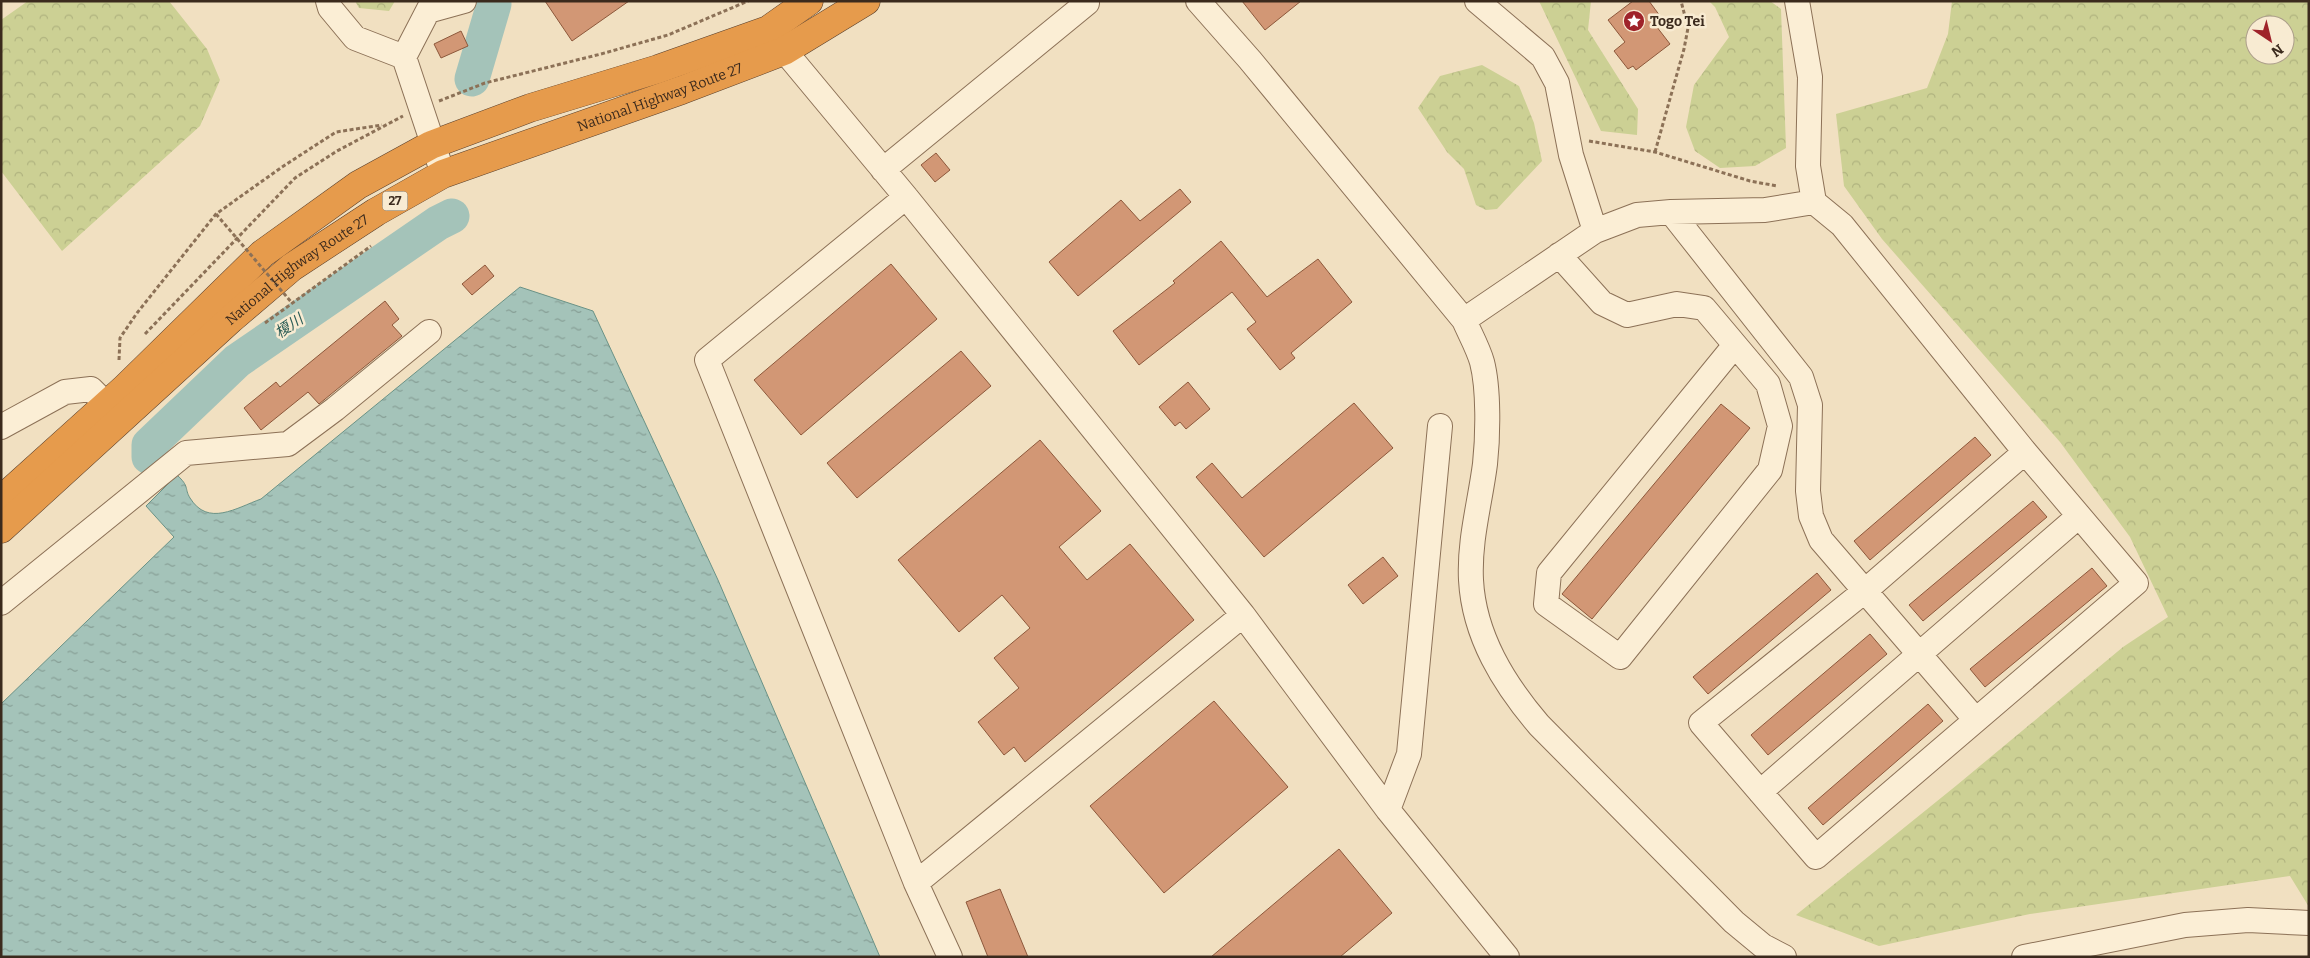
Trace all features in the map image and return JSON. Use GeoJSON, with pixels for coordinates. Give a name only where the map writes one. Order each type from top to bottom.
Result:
{"type":"FeatureCollection","features":[{"type":"Feature","properties":{"kind":"highway","name":"National Highway Route 27"},"geometry":{"type":"LineString","coordinates":[[1,529],[262,254],[358,186],[432,145],[530,108],[658,69],[776,40],[808,1]]}},
{"type":"Feature","properties":{"kind":"highway","name":"National Highway Route 27"},"geometry":{"type":"LineString","coordinates":[[1,500],[231,319],[292,267],[376,212],[443,174],[776,40],[866,1]]}},
{"type":"Feature","properties":{"kind":"street"},"geometry":{"type":"LineString","coordinates":[[328,1],[330,8],[355,38],[404,57]]}},
{"type":"Feature","properties":{"kind":"street"},"geometry":{"type":"LineString","coordinates":[[443,174],[404,57],[431,6],[464,1]]}},
{"type":"Feature","properties":{"kind":"street"},"geometry":{"type":"LineString","coordinates":[[1198,1],[1250,60],[1464,320],[1482,362],[1487,416],[1485,464],[1472,534],[1471,581],[1475,610],[1485,642],[1515,697],[1734,922],[1763,946],[1784,957]]}},
{"type":"Feature","properties":{"kind":"street"},"geometry":{"type":"LineString","coordinates":[[1797,1],[1810,77],[1808,166],[1813,197],[1842,225],[2025,452],[2136,583],[1816,857],[1701,723],[1866,590],[2025,452]]}},
{"type":"Feature","properties":{"kind":"street"},"geometry":{"type":"LineString","coordinates":[[883,170],[1087,3]]}},
{"type":"Feature","properties":{"kind":"street"},"geometry":{"type":"LineString","coordinates":[[1484,6],[1543,57],[1557,83],[1571,155],[1595,231]]}},
{"type":"Feature","properties":{"kind":"street"},"geometry":{"type":"LineString","coordinates":[[776,40],[906,197],[1243,616],[1388,810],[1507,957]]}},
{"type":"Feature","properties":{"kind":"street"},"geometry":{"type":"LineString","coordinates":[[906,197],[707,360],[916,883],[950,957]]}},
{"type":"Feature","properties":{"kind":"street"},"geometry":{"type":"LineString","coordinates":[[1464,320],[1595,231],[1636,215],[1671,212],[1765,210],[1813,197]]}},
{"type":"Feature","properties":{"kind":"street"},"geometry":{"type":"LineString","coordinates":[[1671,212],[1801,377],[1810,405],[1808,491],[1811,516],[1821,540],[1866,590],[1975,719]]}},
{"type":"Feature","properties":{"kind":"street"},"geometry":{"type":"LineString","coordinates":[[1559,254],[1602,303],[1627,315],[1678,304],[1704,308],[1735,344],[1768,384],[1780,426],[1770,470],[1620,657],[1546,604],[1549,573],[1735,344]]}},
{"type":"Feature","properties":{"kind":"street"},"geometry":{"type":"LineString","coordinates":[[1,603],[186,453],[288,444],[335,409],[429,332]]}},
{"type":"Feature","properties":{"kind":"street"},"geometry":{"type":"LineString","coordinates":[[1,427],[65,392],[91,389],[114,412]]}},
{"type":"Feature","properties":{"kind":"street"},"geometry":{"type":"LineString","coordinates":[[1388,810],[1409,754],[1440,426]]}},
{"type":"Feature","properties":{"kind":"street"},"geometry":{"type":"LineString","coordinates":[[1760,792],[1918,652],[2079,516]]}},
{"type":"Feature","properties":{"kind":"street"},"geometry":{"type":"LineString","coordinates":[[916,883],[1243,616]]}},
{"type":"Feature","properties":{"kind":"street"},"geometry":{"type":"LineString","coordinates":[[2024,957],[2185,924],[2248,920],[2309,923]]}},
{"type":"Feature","properties":{"kind":"path"},"geometry":{"type":"LineString","coordinates":[[1655,152],[1684,49],[1688,28],[1681,1]]}},
{"type":"Feature","properties":{"kind":"path"},"geometry":{"type":"LineString","coordinates":[[119,360],[120,338],[216,214],[282,167],[336,132],[385,124]]}},
{"type":"Feature","properties":{"kind":"path"},"geometry":{"type":"LineString","coordinates":[[1568,138],[1655,152],[1750,181],[1813,197]]}},
{"type":"Feature","properties":{"kind":"path"},"geometry":{"type":"LineString","coordinates":[[216,214],[292,304]]}},
{"type":"Feature","properties":{"kind":"path"},"geometry":{"type":"LineString","coordinates":[[264,324],[378,240]]}},
{"type":"Feature","properties":{"kind":"green space"},"geometry":{"type":"Polygon","coordinates":[[[28,1],[169,1],[207,49],[220,80],[200,126],[62,251],[1,171],[1,20],[28,1]]]}},
{"type":"Feature","properties":{"kind":"green space"},"geometry":{"type":"Polygon","coordinates":[[[355,1],[395,1],[389,11],[359,8],[355,1]]]}},
{"type":"Feature","properties":{"kind":"green space"},"geometry":{"type":"Polygon","coordinates":[[[1539,1],[1591,1],[1588,30],[1638,109],[1637,135],[1601,131],[1539,1]]]}},
{"type":"Feature","properties":{"kind":"green space"},"geometry":{"type":"Polygon","coordinates":[[[1709,1],[1770,1],[1781,9],[1786,148],[1755,166],[1720,168],[1695,151],[1686,127],[1694,85],[1729,37],[1715,7],[1709,1]]]}},
{"type":"Feature","properties":{"kind":"green space"},"geometry":{"type":"Polygon","coordinates":[[[1952,1],[2309,1],[2309,907],[2290,876],[2030,914],[1879,946],[1796,915],[1957,785],[2123,647],[2168,617],[2130,537],[2060,442],[1882,239],[1844,186],[1836,114],[1927,88],[1948,34],[1952,1]]]}},
{"type":"Feature","properties":{"kind":"green space"},"geometry":{"type":"Polygon","coordinates":[[[1482,65],[1519,86],[1534,123],[1542,161],[1497,209],[1486,210],[1476,205],[1464,169],[1447,152],[1418,108],[1440,76],[1482,65]]]}},
{"type":"Feature","properties":{"kind":"water"},"geometry":{"type":"Polygon","coordinates":[[[520,287],[593,311],[718,580],[880,957],[1,957],[1,704],[174,537],[146,506],[177,475],[185,485],[190,498],[197,507],[205,512],[223,513],[261,499],[520,287]]]}},
{"type":"Feature","properties":{"kind":"building"},"geometry":{"type":"Polygon","coordinates":[[[545,1],[629,1],[572,41],[545,1]]]}},
{"type":"Feature","properties":{"kind":"building"},"geometry":{"type":"Polygon","coordinates":[[[1242,1],[1301,1],[1265,30],[1242,1]]]}},
{"type":"Feature","properties":{"kind":"building"},"geometry":{"type":"Polygon","coordinates":[[[1633,1],[1649,1],[1660,16],[1653,22],[1670,44],[1636,70],[1633,66],[1628,69],[1614,51],[1625,42],[1608,20],[1633,1]]]}},
{"type":"Feature","properties":{"kind":"building"},"geometry":{"type":"Polygon","coordinates":[[[461,31],[468,46],[441,58],[434,44],[461,31]]]}},
{"type":"Feature","properties":{"kind":"building"},"geometry":{"type":"Polygon","coordinates":[[[936,153],[950,170],[935,182],[921,165],[936,153]]]}},
{"type":"Feature","properties":{"kind":"building"},"geometry":{"type":"Polygon","coordinates":[[[1180,189],[1191,202],[1078,296],[1049,262],[1121,200],[1140,221],[1180,189]]]}},
{"type":"Feature","properties":{"kind":"building"},"geometry":{"type":"Polygon","coordinates":[[[1221,241],[1267,297],[1318,259],[1352,302],[1291,353],[1295,358],[1280,370],[1247,329],[1256,322],[1232,292],[1139,365],[1113,331],[1175,283],[1173,281],[1221,241]]]}},
{"type":"Feature","properties":{"kind":"building"},"geometry":{"type":"Polygon","coordinates":[[[891,264],[937,319],[801,435],[754,380],[891,264]]]}},
{"type":"Feature","properties":{"kind":"building"},"geometry":{"type":"Polygon","coordinates":[[[485,265],[494,276],[472,295],[462,284],[485,265]]]}},
{"type":"Feature","properties":{"kind":"building"},"geometry":{"type":"Polygon","coordinates":[[[385,301],[399,319],[392,325],[402,336],[319,404],[308,392],[261,430],[244,408],[276,382],[280,387],[385,301]]]}},
{"type":"Feature","properties":{"kind":"building"},"geometry":{"type":"Polygon","coordinates":[[[961,351],[991,386],[857,498],[827,463],[961,351]]]}},
{"type":"Feature","properties":{"kind":"building"},"geometry":{"type":"Polygon","coordinates":[[[1188,382],[1210,409],[1186,429],[1180,422],[1175,426],[1159,407],[1188,382]]]}},
{"type":"Feature","properties":{"kind":"building"},"geometry":{"type":"Polygon","coordinates":[[[1354,403],[1393,448],[1264,557],[1196,477],[1212,463],[1242,498],[1354,403]]]}},
{"type":"Feature","properties":{"kind":"building"},"geometry":{"type":"Polygon","coordinates":[[[1721,404],[1750,428],[1592,619],[1562,594],[1721,404]]]}},
{"type":"Feature","properties":{"kind":"building"},"geometry":{"type":"Polygon","coordinates":[[[1975,437],[1991,455],[1870,560],[1854,541],[1975,437]]]}},
{"type":"Feature","properties":{"kind":"building"},"geometry":{"type":"Polygon","coordinates":[[[1040,440],[1101,511],[1059,547],[1087,580],[1130,544],[1194,620],[1025,762],[1014,747],[1004,755],[978,722],[1019,688],[994,658],[1030,628],[1002,595],[959,632],[898,560],[1040,440]]]}},
{"type":"Feature","properties":{"kind":"building"},"geometry":{"type":"Polygon","coordinates":[[[2033,501],[2047,517],[1923,621],[1909,605],[2033,501]]]}},
{"type":"Feature","properties":{"kind":"building"},"geometry":{"type":"Polygon","coordinates":[[[1383,557],[1398,576],[1363,604],[1348,585],[1383,557]]]}},
{"type":"Feature","properties":{"kind":"building"},"geometry":{"type":"Polygon","coordinates":[[[2092,568],[2107,586],[1985,687],[1970,669],[2092,568]]]}},
{"type":"Feature","properties":{"kind":"building"},"geometry":{"type":"Polygon","coordinates":[[[1817,573],[1831,590],[1708,694],[1693,677],[1817,573]]]}},
{"type":"Feature","properties":{"kind":"building"},"geometry":{"type":"Polygon","coordinates":[[[1870,634],[1887,654],[1768,755],[1751,735],[1870,634]]]}},
{"type":"Feature","properties":{"kind":"building"},"geometry":{"type":"Polygon","coordinates":[[[1214,701],[1288,787],[1164,893],[1090,806],[1214,701]]]}},
{"type":"Feature","properties":{"kind":"building"},"geometry":{"type":"Polygon","coordinates":[[[1928,704],[1943,721],[1823,825],[1808,808],[1928,704]]]}},
{"type":"Feature","properties":{"kind":"building"},"geometry":{"type":"Polygon","coordinates":[[[1339,849],[1392,913],[1340,957],[1211,957],[1339,849]]]}},
{"type":"Feature","properties":{"kind":"building"},"geometry":{"type":"Polygon","coordinates":[[[1000,889],[1028,957],[988,957],[966,902],[1000,889]]]}},
{"type":"Feature","properties":{"kind":"waterway","name":"榎川"},"geometry":{"type":"LineString","coordinates":[[472,79],[494,4]]}},
{"type":"Feature","properties":{"kind":"waterway","name":"榎川"},"geometry":{"type":"LineString","coordinates":[[149,457],[149,445],[237,361],[438,223],[452,216]]}},
{"type":"Feature","properties":{"kind":"place","name":"Togo Tei"},"geometry":{"type":"Point","coordinates":[1634,21]}}]}
